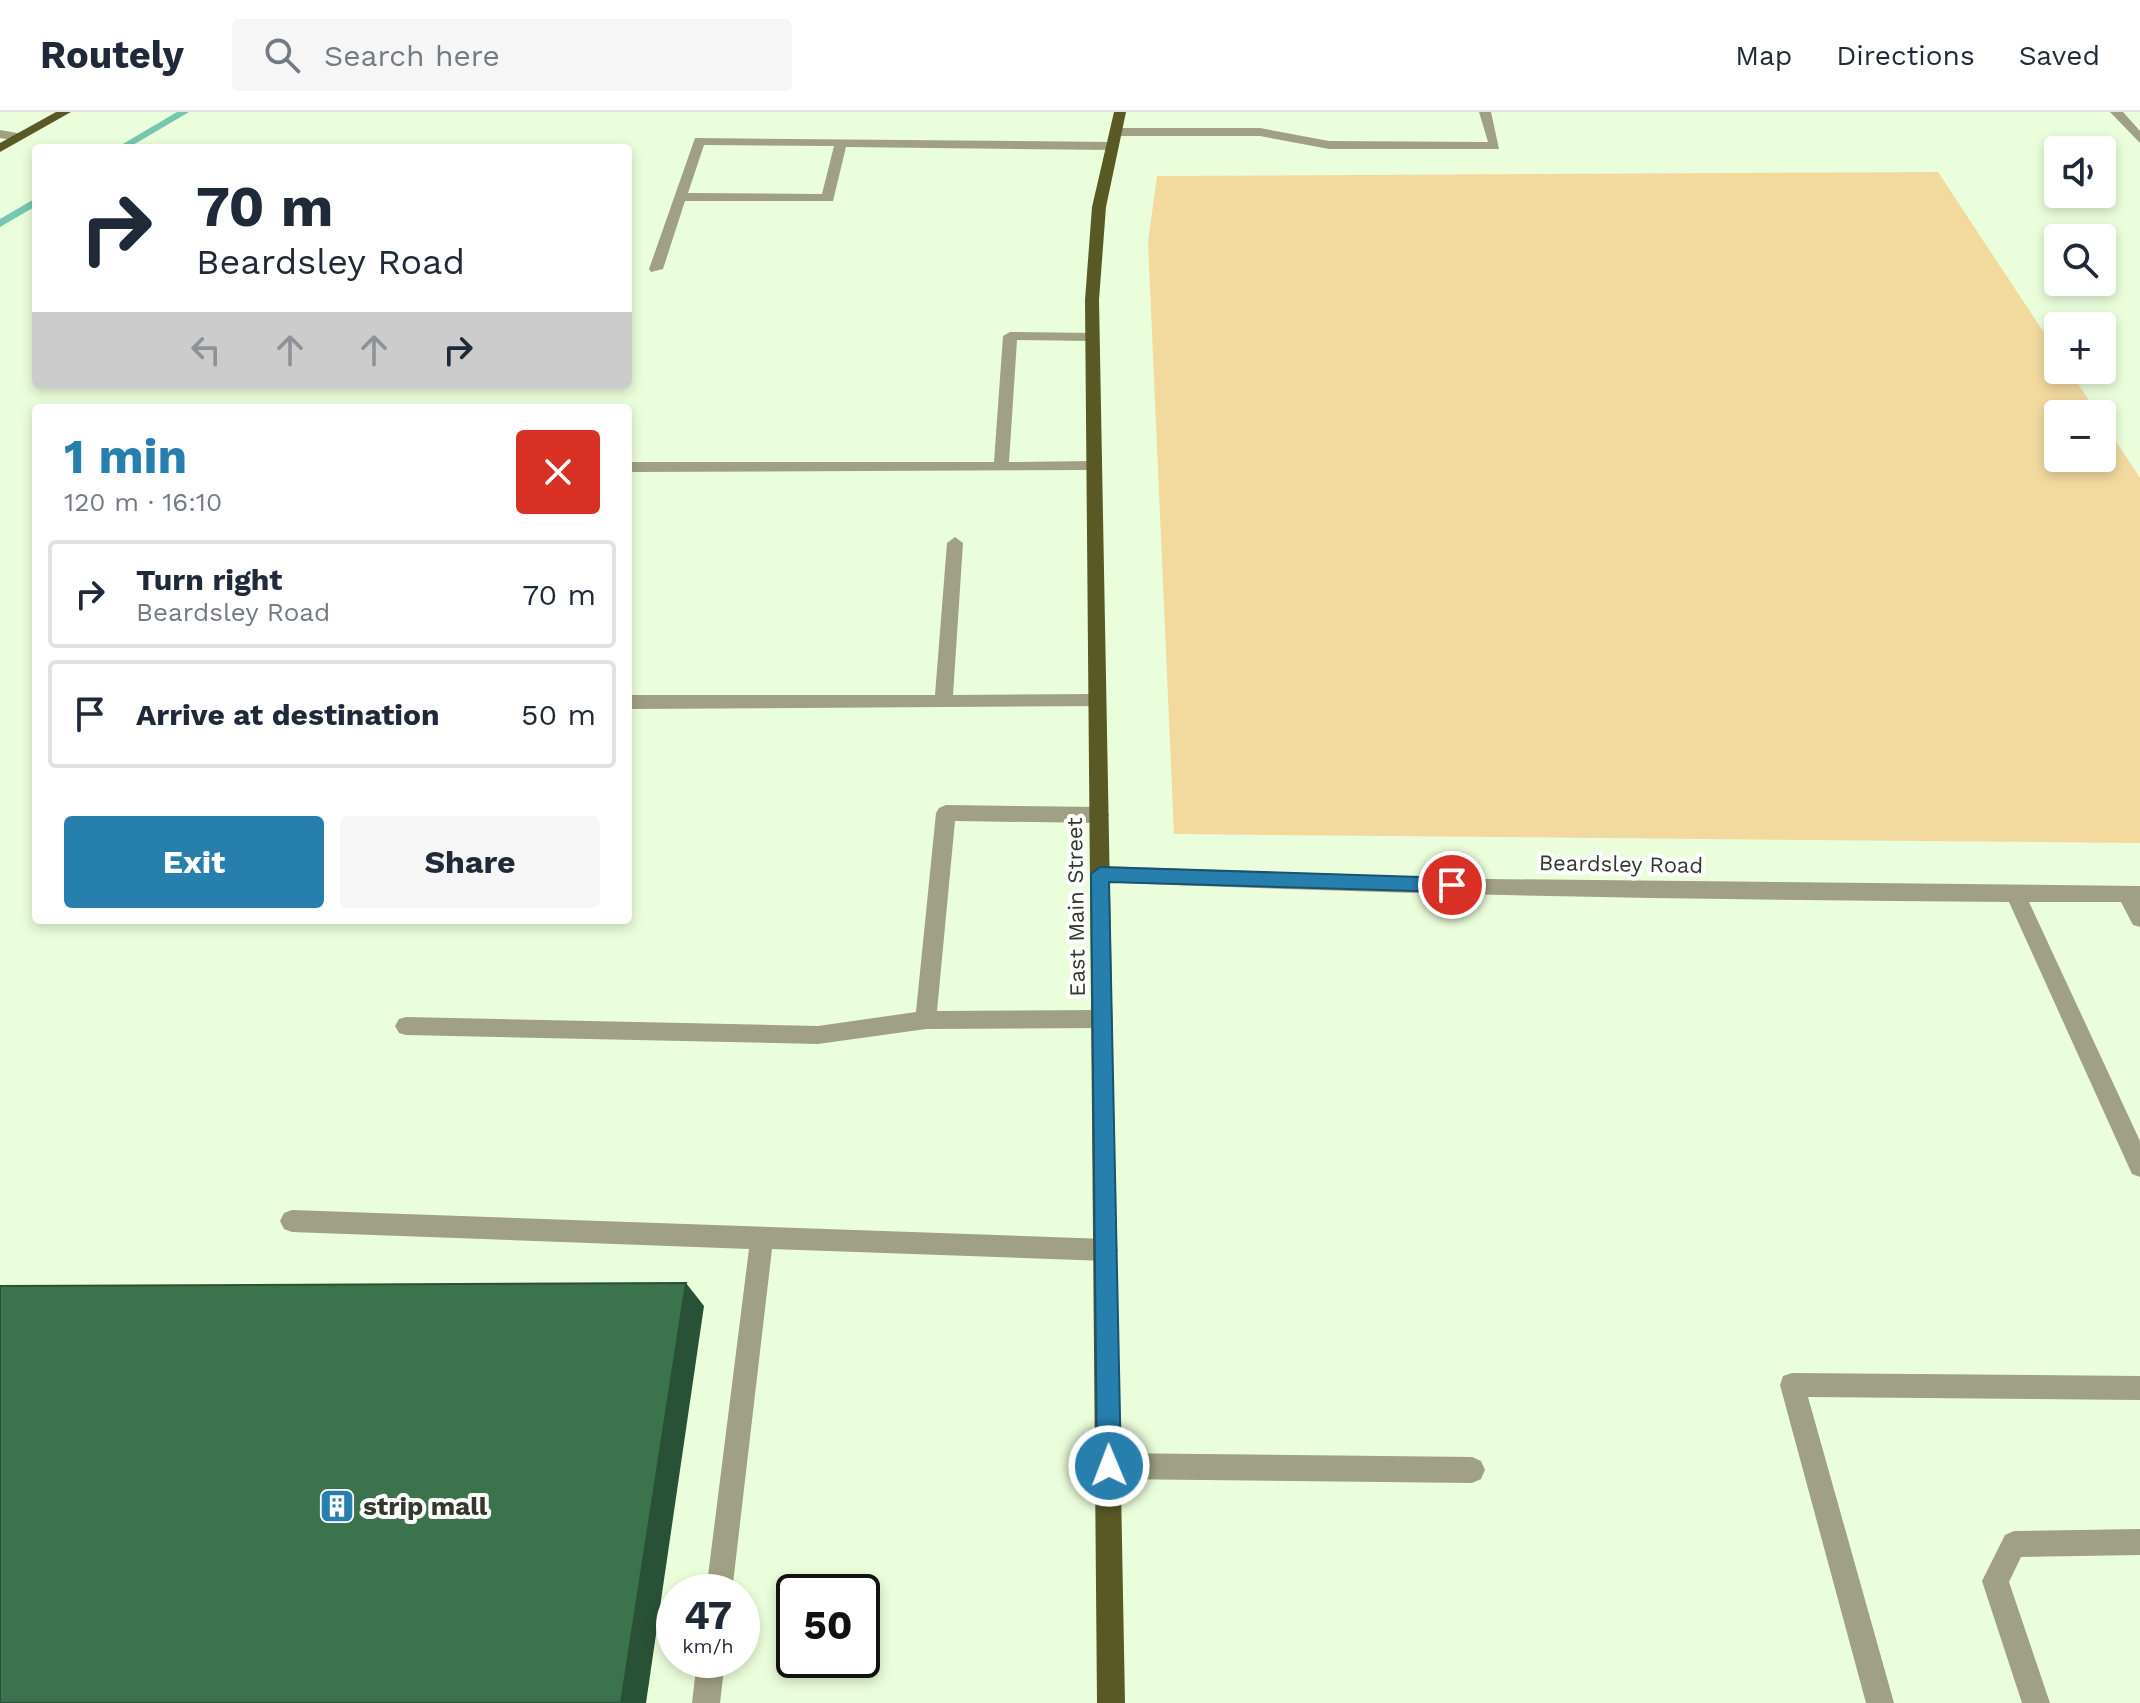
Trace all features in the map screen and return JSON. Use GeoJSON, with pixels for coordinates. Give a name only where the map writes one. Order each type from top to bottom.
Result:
{"type":"FeatureCollection","features":[{"type":"Feature","properties":{"kind":"main road"},"geometry":{"type":"LineString","coordinates":[[0,148],[65,112]]}},
{"type":"Feature","properties":{"kind":"main road","name":"East Main Street"},"geometry":{"type":"LineString","coordinates":[[1111,1703],[1092,300],[1099,207],[1120,112]]}},
{"type":"Feature","properties":{"kind":"street"},"geometry":{"type":"LineString","coordinates":[[656,269],[699,141],[1113,139],[1260,132],[1329,145],[1495,146],[1485,112]]}},
{"type":"Feature","properties":{"kind":"street"},"geometry":{"type":"LineString","coordinates":[[2116,112],[2140,139]]}},
{"type":"Feature","properties":{"kind":"street"},"geometry":{"type":"LineString","coordinates":[[0,134],[19,137]]}},
{"type":"Feature","properties":{"kind":"street"},"geometry":{"type":"LineString","coordinates":[[680,197],[828,198],[841,142]]}},
{"type":"Feature","properties":{"kind":"street"},"geometry":{"type":"LineString","coordinates":[[1001,467],[1010,336],[1092,337]]}},
{"type":"Feature","properties":{"kind":"street"},"geometry":{"type":"LineString","coordinates":[[632,467],[1094,466]]}},
{"type":"Feature","properties":{"kind":"street"},"geometry":{"type":"LineString","coordinates":[[944,701],[955,543]]}},
{"type":"Feature","properties":{"kind":"street"},"geometry":{"type":"LineString","coordinates":[[632,702],[1097,701]]}},
{"type":"Feature","properties":{"kind":"street"},"geometry":{"type":"LineString","coordinates":[[926,1020],[946,813],[1099,815]]}},
{"type":"Feature","properties":{"kind":"street","name":"Beardsley Road"},"geometry":{"type":"LineString","coordinates":[[1100,874],[1483,886],[2133,894]]}},
{"type":"Feature","properties":{"kind":"street"},"geometry":{"type":"LineString","coordinates":[[2015,893],[2140,1166]]}},
{"type":"Feature","properties":{"kind":"street"},"geometry":{"type":"LineString","coordinates":[[2133,894],[2140,919]]}},
{"type":"Feature","properties":{"kind":"street"},"geometry":{"type":"LineString","coordinates":[[406,1026],[818,1035],[926,1020],[1102,1019]]}},
{"type":"Feature","properties":{"kind":"street"},"geometry":{"type":"LineString","coordinates":[[292,1221],[1106,1250]]}},
{"type":"Feature","properties":{"kind":"street"},"geometry":{"type":"LineString","coordinates":[[721,1574],[762,1237]]}},
{"type":"Feature","properties":{"kind":"street"},"geometry":{"type":"LineString","coordinates":[[1880,1703],[1792,1385],[2140,1388]]}},
{"type":"Feature","properties":{"kind":"street"},"geometry":{"type":"LineString","coordinates":[[1109,1466],[1472,1470]]}},
{"type":"Feature","properties":{"kind":"street"},"geometry":{"type":"LineString","coordinates":[[2036,1703],[1995,1581],[2014,1544],[2140,1542]]}},
{"type":"Feature","properties":{"kind":"street"},"geometry":{"type":"LineString","coordinates":[[706,1703],[709,1678]]}},
{"type":"Feature","properties":{"kind":"shaded area"},"geometry":{"type":"Polygon","coordinates":[[[1938,172],[2044,333],[2044,384],[2078,384],[2089,400],[2044,400],[2044,472],[2116,472],[2116,441],[2140,478],[2140,843],[1174,834],[1148,242],[1157,176],[1938,172]]]}},
{"type":"Feature","properties":{"kind":"building","name":"strip mall"},"geometry":{"type":"Polygon","coordinates":[[[686,1283],[621,1703],[0,1703],[0,1286],[686,1283]]]}},
{"type":"Feature","properties":{"kind":"waterway"},"geometry":{"type":"LineString","coordinates":[[128,144],[184,112]]}},
{"type":"Feature","properties":{"kind":"waterway"},"geometry":{"type":"LineString","coordinates":[[0,224],[32,204]]}},
{"type":"Feature","properties":{"kind":"place","name":"strip mall"},"geometry":{"type":"Point","coordinates":[337,1506]}},
{"type":"Feature","properties":{"kind":"route"},"geometry":{"type":"LineString","coordinates":[[1109,1466],[1100,874],[1232,881],[1452,885]]}}]}
